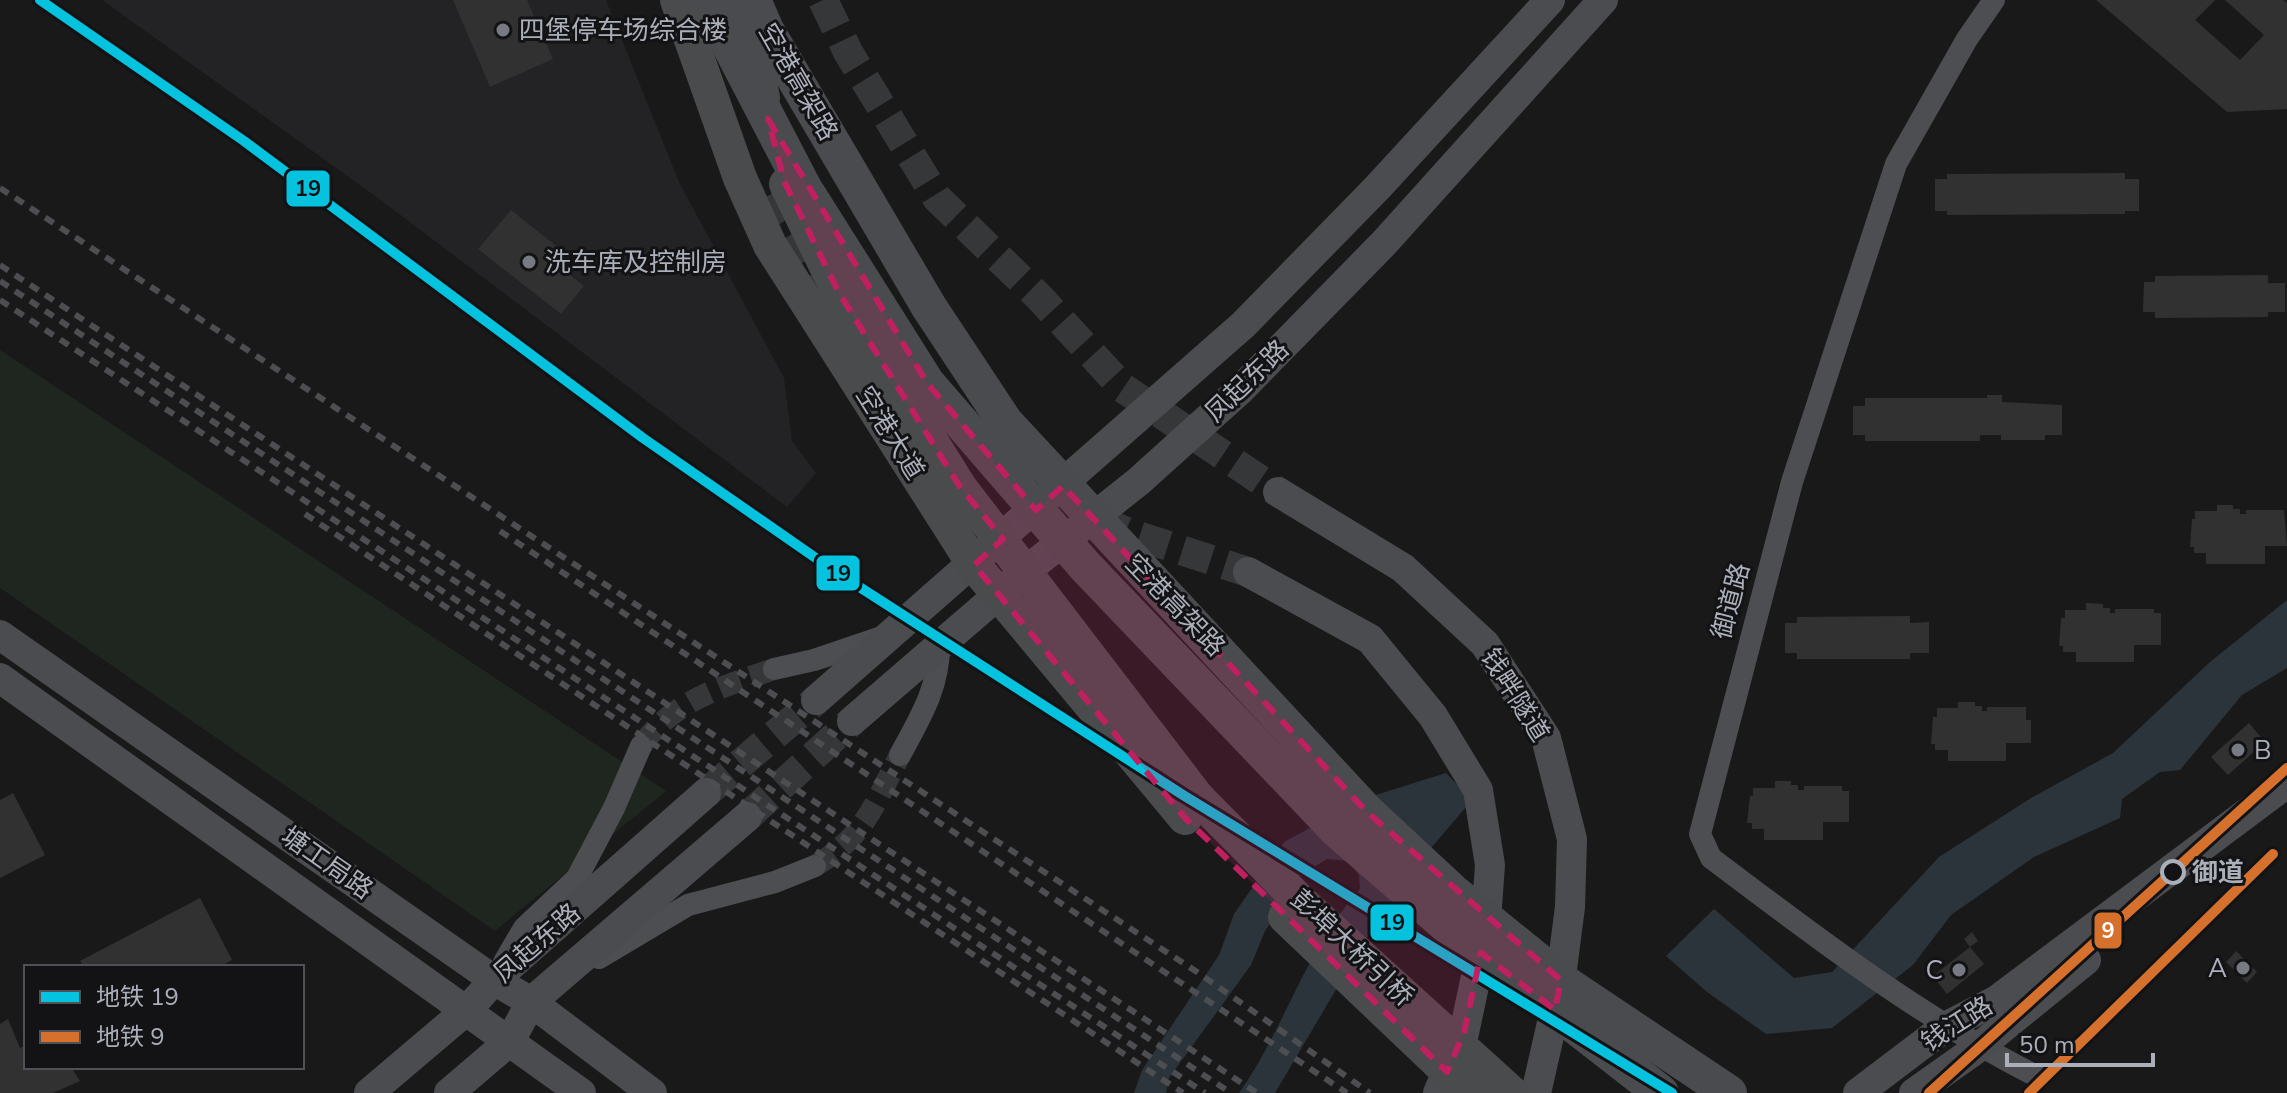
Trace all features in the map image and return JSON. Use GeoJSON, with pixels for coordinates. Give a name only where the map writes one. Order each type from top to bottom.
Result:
{"type":"FeatureCollection","features":[{"type":"Feature","properties":{"kind":"highway","name":"空港高架路"},"geometry":{"type":"LineString","coordinates":[[711,0],[731,48],[804,188],[927,383],[1085,566],[1338,831],[1453,931],[1661,1093]]}},
{"type":"Feature","properties":{"kind":"highway","name":"空港高架路"},"geometry":{"type":"LineString","coordinates":[[753,0],[766,30],[929,307],[1005,422],[1367,812],[1442,882],[1569,986],[1638,1036],[1729,1093]]}},
{"type":"Feature","properties":{"kind":"main road","name":"空港大道"},"geometry":{"type":"LineString","coordinates":[[677,0],[740,178],[770,245],[974,565],[1191,808]]}},
{"type":"Feature","properties":{"kind":"main road","name":"空港大道"},"geometry":{"type":"LineString","coordinates":[[744,0],[784,181],[839,293],[960,487],[1027,570],[1191,808]]}},
{"type":"Feature","properties":{"kind":"main road","name":"凤起东路"},"geometry":{"type":"LineString","coordinates":[[816,700],[974,565],[1243,325],[1377,188],[1550,0]]}},
{"type":"Feature","properties":{"kind":"main road","name":"凤起东路"},"geometry":{"type":"LineString","coordinates":[[852,721],[1027,570],[1139,481],[1241,389],[1384,243],[1603,0]]}},
{"type":"Feature","properties":{"kind":"main road","name":"钱畔隧道"},"geometry":{"type":"LineString","coordinates":[[1278,492],[1403,568],[1485,644],[1546,738],[1572,839],[1570,907],[1559,992],[1536,1093]]}},
{"type":"Feature","properties":{"kind":"main road"},"geometry":{"type":"LineString","coordinates":[[1248,572],[1370,639],[1433,716],[1478,790],[1490,865],[1485,934],[1464,1033],[1438,1093]]}},
{"type":"Feature","properties":{"kind":"main road","name":"塘工局路"},"geometry":{"type":"LineString","coordinates":[[0,635],[494,980],[531,1002],[652,1093]]}},
{"type":"Feature","properties":{"kind":"main road","name":"塘工局路"},"geometry":{"type":"LineString","coordinates":[[0,678],[468,1009],[581,1093]]}},
{"type":"Feature","properties":{"kind":"main road","name":"钱江路"},"geometry":{"type":"LineString","coordinates":[[1858,1093],[1945,1027],[1997,1000],[2287,783]]}},
{"type":"Feature","properties":{"kind":"main road","name":"凤起东路"},"geometry":{"type":"LineString","coordinates":[[369,1093],[468,1009],[494,980],[706,793]]}},
{"type":"Feature","properties":{"kind":"main road"},"geometry":{"type":"LineString","coordinates":[[1191,808],[1334,966],[1470,1093]]}},
{"type":"Feature","properties":{"kind":"main road","name":"彭埠大桥引桥"},"geometry":{"type":"LineString","coordinates":[[1191,808],[1297,898],[1512,1093]]}},
{"type":"Feature","properties":{"kind":"main road","name":"钱江路"},"geometry":{"type":"LineString","coordinates":[[1914,1093],[1979,1047],[2030,1003],[2287,808]]}},
{"type":"Feature","properties":{"kind":"main road","name":"凤起东路"},"geometry":{"type":"LineString","coordinates":[[449,1093],[510,1041],[531,1002],[747,817]]}},
{"type":"Feature","properties":{"kind":"street","name":"御道路"},"geometry":{"type":"LineString","coordinates":[[1994,0],[1967,39],[1896,164],[1792,482],[1700,834],[1711,858],[1839,955],[1945,1027],[2040,1078]]}},
{"type":"Feature","properties":{"kind":"street"},"geometry":{"type":"LineString","coordinates":[[774,669],[865,644],[902,628]]}},
{"type":"Feature","properties":{"kind":"street"},"geometry":{"type":"LineString","coordinates":[[900,755],[932,695],[939,671],[939,646]]}},
{"type":"Feature","properties":{"kind":"street"},"geometry":{"type":"LineString","coordinates":[[494,980],[524,928],[577,878],[614,808],[641,746]]}},
{"type":"Feature","properties":{"kind":"street"},"geometry":{"type":"LineString","coordinates":[[531,1002],[655,922],[688,905],[775,882],[815,866]]}},
{"type":"Feature","properties":{"kind":"highlighted area"},"geometry":{"type":"Polygon","coordinates":[[[768,119],[927,383],[1036,510],[1063,486],[1367,812],[1561,980],[1555,1010],[1481,953],[1464,1033],[1447,1072],[1185,818],[974,565],[1003,539],[960,487],[839,293],[784,181],[768,119]]]}},
{"type":"Feature","properties":{"kind":"shaded area"},"geometry":{"type":"Polygon","coordinates":[[[102,0],[606,0],[679,182],[784,378],[792,441],[816,473],[787,507],[378,198],[102,0]]]}},
{"type":"Feature","properties":{"kind":"shaded area"},"geometry":{"type":"Polygon","coordinates":[[[0,350],[666,791],[495,931],[0,588],[0,350]]]}},
{"type":"Feature","properties":{"kind":"shaded area"},"geometry":{"type":"Polygon","coordinates":[[[2287,600],[2287,668],[2242,695],[2180,770],[2160,772],[2122,799],[2120,818],[2034,857],[1951,915],[1913,965],[1832,1028],[1766,1034],[1707,992],[1666,956],[1714,909],[1794,978],[1832,972],[1939,857],[2031,798],[2113,753],[2210,662],[2287,600]]]}},
{"type":"Feature","properties":{"kind":"shaded area"},"geometry":{"type":"Polygon","coordinates":[[[1446,773],[1472,800],[1414,868],[1370,932],[1275,1093],[1239,1093],[1270,1042],[1310,962],[1341,912],[1360,889],[1359,875],[1348,861],[1327,859],[1302,874],[1265,931],[1251,965],[1169,1078],[1166,1093],[1134,1093],[1142,1070],[1219,955],[1234,914],[1284,842],[1363,799],[1446,773]]]}},
{"type":"Feature","properties":{"kind":"building","name":"四堡停车场综合楼"},"geometry":{"type":"Polygon","coordinates":[[[453,0],[527,0],[553,59],[490,87],[453,0]]]}},
{"type":"Feature","properties":{"kind":"building"},"geometry":{"type":"Polygon","coordinates":[[[2096,0],[2215,0],[2195,20],[2240,60],[2264,35],[2225,0],[2283,0],[2287,3],[2287,109],[2227,112],[2096,0]]]}},
{"type":"Feature","properties":{"kind":"building"},"geometry":{"type":"Polygon","coordinates":[[[2125,173],[2125,179],[2139,179],[2139,211],[2125,211],[2125,214],[1947,215],[1947,211],[1935,211],[1935,179],[1947,179],[1947,174],[2125,173]]]}},
{"type":"Feature","properties":{"kind":"building","name":"洗车库及控制房"},"geometry":{"type":"Polygon","coordinates":[[[511,210],[569,256],[561,268],[584,286],[561,314],[478,249],[511,210]]]}},
{"type":"Feature","properties":{"kind":"building"},"geometry":{"type":"Polygon","coordinates":[[[2268,275],[2268,283],[2285,283],[2285,312],[2268,312],[2268,317],[2155,318],[2155,312],[2143,312],[2144,282],[2155,282],[2155,276],[2268,275]]]}},
{"type":"Feature","properties":{"kind":"building"},"geometry":{"type":"Polygon","coordinates":[[[1987,395],[2002,395],[2002,402],[2062,405],[2062,435],[2045,435],[2045,440],[2001,440],[2001,435],[1980,435],[1980,441],[1865,441],[1865,435],[1853,435],[1853,406],[1865,406],[1865,398],[1987,398],[1987,395]]]}},
{"type":"Feature","properties":{"kind":"building"},"geometry":{"type":"Polygon","coordinates":[[[2217,505],[2233,505],[2233,509],[2240,509],[2240,514],[2246,514],[2246,510],[2284,510],[2287,546],[2265,546],[2265,564],[2206,564],[2206,553],[2194,553],[2194,547],[2190,547],[2192,519],[2195,519],[2195,511],[2217,511],[2217,505]]]}},
{"type":"Feature","properties":{"kind":"building"},"geometry":{"type":"Polygon","coordinates":[[[2086,603],[2103,604],[2103,608],[2110,608],[2110,613],[2115,613],[2115,609],[2154,609],[2154,613],[2161,613],[2161,645],[2134,645],[2134,662],[2076,662],[2076,652],[2063,652],[2063,646],[2059,646],[2061,618],[2065,618],[2065,610],[2086,610],[2086,603]]]}},
{"type":"Feature","properties":{"kind":"building"},"geometry":{"type":"Polygon","coordinates":[[[1910,616],[1910,623],[1929,622],[1929,653],[1910,653],[1910,659],[1797,659],[1797,653],[1785,653],[1785,623],[1797,623],[1797,617],[1910,616]]]}},
{"type":"Feature","properties":{"kind":"building"},"geometry":{"type":"Polygon","coordinates":[[[1958,702],[1975,702],[1975,706],[1982,706],[1982,711],[1987,711],[1987,707],[2026,707],[2026,720],[2031,720],[2031,743],[2006,743],[2006,761],[1948,761],[1948,750],[1935,750],[1935,744],[1931,744],[1933,717],[1937,717],[1937,708],[1958,708],[1958,702]]]}},
{"type":"Feature","properties":{"kind":"building","name":"B"},"geometry":{"type":"Polygon","coordinates":[[[2249,723],[2265,742],[2228,775],[2211,757],[2249,723]]]}},
{"type":"Feature","properties":{"kind":"building"},"geometry":{"type":"Polygon","coordinates":[[[1775,781],[1791,781],[1791,785],[1798,785],[1798,790],[1804,790],[1804,786],[1842,786],[1842,791],[1849,791],[1849,822],[1823,822],[1823,840],[1764,840],[1764,829],[1752,829],[1752,823],[1747,823],[1750,796],[1753,796],[1753,788],[1775,788],[1775,781]]]}},
{"type":"Feature","properties":{"kind":"building"},"geometry":{"type":"Polygon","coordinates":[[[13,793],[45,855],[0,878],[0,800],[13,793]]]}},
{"type":"Feature","properties":{"kind":"building"},"geometry":{"type":"Polygon","coordinates":[[[200,898],[232,960],[223,965],[83,965],[80,961],[200,898]]]}},
{"type":"Feature","properties":{"kind":"building"},"geometry":{"type":"Polygon","coordinates":[[[1972,932],[1978,941],[1970,947],[1964,939],[1972,932]]]}},
{"type":"Feature","properties":{"kind":"building","name":"C"},"geometry":{"type":"Polygon","coordinates":[[[1970,947],[1984,964],[1947,994],[1933,976],[1970,947]]]}},
{"type":"Feature","properties":{"kind":"building","name":"A"},"geometry":{"type":"Polygon","coordinates":[[[2236,951],[2257,972],[2247,983],[2226,962],[2236,951]]]}},
{"type":"Feature","properties":{"kind":"building"},"geometry":{"type":"Polygon","coordinates":[[[8,1019],[20,1048],[24,1046],[24,1069],[72,1069],[80,1081],[53,1093],[0,1093],[0,1024],[8,1019]]]}},
{"type":"Feature","properties":{"kind":"tunnel"},"geometry":{"type":"LineString","coordinates":[[823,0],[848,52],[937,198],[1040,298],[1123,388],[1278,492]]}},
{"type":"Feature","properties":{"kind":"tunnel"},"geometry":{"type":"LineString","coordinates":[[763,199],[838,317]]}},
{"type":"Feature","properties":{"kind":"tunnel"},"geometry":{"type":"LineString","coordinates":[[1098,519],[1126,532],[1248,572]]}},
{"type":"Feature","properties":{"kind":"tunnel"},"geometry":{"type":"LineString","coordinates":[[641,746],[654,730],[684,706],[718,689],[774,669]]}},
{"type":"Feature","properties":{"kind":"tunnel"},"geometry":{"type":"LineString","coordinates":[[706,793],[816,700]]}},
{"type":"Feature","properties":{"kind":"tunnel"},"geometry":{"type":"LineString","coordinates":[[747,817],[852,721]]}},
{"type":"Feature","properties":{"kind":"tunnel"},"geometry":{"type":"LineString","coordinates":[[815,866],[832,855],[857,831],[900,755]]}},
{"type":"Feature","properties":{"kind":"railway"},"geometry":{"type":"LineString","coordinates":[[0,188],[1197,972],[1370,1093]]}},
{"type":"Feature","properties":{"kind":"railway"},"geometry":{"type":"LineString","coordinates":[[0,265],[1257,1093]]}},
{"type":"Feature","properties":{"kind":"railway"},"geometry":{"type":"LineString","coordinates":[[0,281],[1231,1093]]}},
{"type":"Feature","properties":{"kind":"railway"},"geometry":{"type":"LineString","coordinates":[[0,300],[1205,1093]]}},
{"type":"Feature","properties":{"kind":"railway"},"geometry":{"type":"LineString","coordinates":[[305,514],[1183,1093]]}},
{"type":"Feature","properties":{"kind":"railway"},"geometry":{"type":"LineString","coordinates":[[500,531],[1347,1093]]}},
{"type":"Feature","properties":{"kind":"metro line","name":"19"},"geometry":{"type":"LineString","coordinates":[[40,0],[244,141],[643,438],[833,570],[1183,795],[1672,1093]]}},
{"type":"Feature","properties":{"kind":"metro line","name":"9"},"geometry":{"type":"LineString","coordinates":[[1929,1093],[2287,768]]}},
{"type":"Feature","properties":{"kind":"metro line","name":"9"},"geometry":{"type":"LineString","coordinates":[[2029,1093],[2273,854]]}},
{"type":"Feature","properties":{"kind":"place","name":"四堡停车场综合楼"},"geometry":{"type":"Point","coordinates":[503,30]}},
{"type":"Feature","properties":{"kind":"place","name":"洗车库及控制房"},"geometry":{"type":"Point","coordinates":[529,262]}},
{"type":"Feature","properties":{"kind":"place","name":"B"},"geometry":{"type":"Point","coordinates":[2238,750]}},
{"type":"Feature","properties":{"kind":"place","name":"御道"},"geometry":{"type":"Point","coordinates":[2173,872]}},
{"type":"Feature","properties":{"kind":"place","name":"A"},"geometry":{"type":"Point","coordinates":[2243,968]}},
{"type":"Feature","properties":{"kind":"place","name":"C"},"geometry":{"type":"Point","coordinates":[1959,970]}}]}
